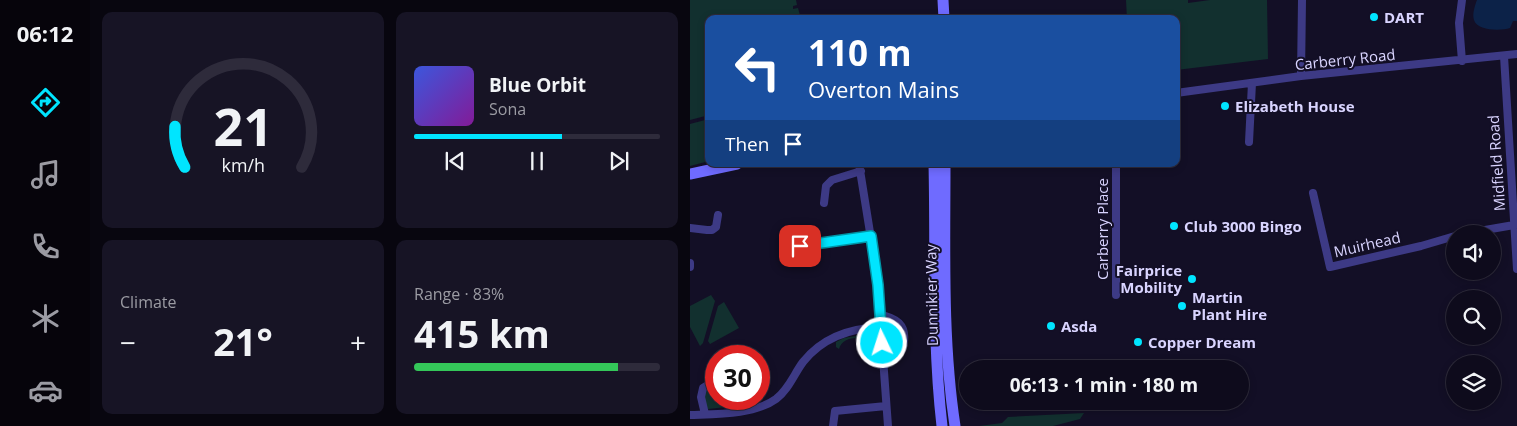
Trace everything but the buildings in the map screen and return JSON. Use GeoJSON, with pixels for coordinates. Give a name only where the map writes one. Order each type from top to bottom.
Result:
{"type":"FeatureCollection","features":[{"type":"Feature","properties":{"kind":"main road"},"geometry":{"type":"LineString","coordinates":[[943,0],[944,15]]}},
{"type":"Feature","properties":{"kind":"main road"},"geometry":{"type":"LineString","coordinates":[[690,174],[723,167]]}},
{"type":"Feature","properties":{"kind":"main road","name":"Dunnikier Way"},"geometry":{"type":"LineString","coordinates":[[934,167],[935,327],[937,386],[942,426]]}},
{"type":"Feature","properties":{"kind":"main road","name":"Dunnikier Way"},"geometry":{"type":"LineString","coordinates":[[945,167],[946,335],[948,383],[955,426]]}},
{"type":"Feature","properties":{"kind":"street"},"geometry":{"type":"LineString","coordinates":[[1301,76],[1302,0]]}},
{"type":"Feature","properties":{"kind":"street"},"geometry":{"type":"LineString","coordinates":[[1462,0],[1459,23],[1462,61]]}},
{"type":"Feature","properties":{"kind":"street","name":"Carberry Road"},"geometry":{"type":"LineString","coordinates":[[1180,93],[1301,76],[1517,54]]}},
{"type":"Feature","properties":{"kind":"street","name":"Midfield Road"},"geometry":{"type":"LineString","coordinates":[[1504,56],[1517,269]]}},
{"type":"Feature","properties":{"kind":"street"},"geometry":{"type":"LineString","coordinates":[[1249,142],[1252,83]]}},
{"type":"Feature","properties":{"kind":"street","name":"Carberry Place"},"geometry":{"type":"LineString","coordinates":[[1116,167],[1116,295]]}},
{"type":"Feature","properties":{"kind":"street"},"geometry":{"type":"LineString","coordinates":[[824,203],[826,186],[832,180],[860,168],[877,276],[888,426]]}},
{"type":"Feature","properties":{"kind":"street","name":"Muirhead"},"geometry":{"type":"LineString","coordinates":[[1313,193],[1330,267],[1446,239]]}},
{"type":"Feature","properties":{"kind":"street"},"geometry":{"type":"LineString","coordinates":[[690,228],[712,230],[716,227],[718,215]]}},
{"type":"Feature","properties":{"kind":"street"},"geometry":{"type":"LineString","coordinates":[[1501,227],[1514,225]]}},
{"type":"Feature","properties":{"kind":"street"},"geometry":{"type":"LineString","coordinates":[[800,246],[871,236]]}},
{"type":"Feature","properties":{"kind":"street"},"geometry":{"type":"LineString","coordinates":[[880,315],[892,318],[899,323],[904,336],[902,348],[894,356],[882,358]]}},
{"type":"Feature","properties":{"kind":"street"},"geometry":{"type":"LineString","coordinates":[[690,415],[728,413],[765,404],[776,399],[788,387],[803,363],[816,348],[827,340],[839,335],[881,327]]}},
{"type":"Feature","properties":{"kind":"street"},"geometry":{"type":"LineString","coordinates":[[705,387],[701,397],[705,414]]}},
{"type":"Feature","properties":{"kind":"street"},"geometry":{"type":"LineString","coordinates":[[833,426],[835,412],[886,406]]}},
{"type":"Feature","properties":{"kind":"green space"},"geometry":{"type":"Polygon","coordinates":[[[690,0],[796,0],[797,5],[793,6],[793,9],[798,8],[800,15],[705,15],[705,116],[690,120],[690,0]]]}},
{"type":"Feature","properties":{"kind":"green space"},"geometry":{"type":"Polygon","coordinates":[[[1126,0],[1188,0],[1188,3],[1210,0],[1267,0],[1268,59],[1180,70],[1180,15],[1127,15],[1126,0]]]}},
{"type":"Feature","properties":{"kind":"green space"},"geometry":{"type":"Polygon","coordinates":[[[705,120],[705,162],[690,166],[690,124],[705,120]]]}},
{"type":"Feature","properties":{"kind":"green space"},"geometry":{"type":"Polygon","coordinates":[[[711,295],[715,301],[703,343],[700,346],[690,327],[690,306],[711,295]]]}},
{"type":"Feature","properties":{"kind":"green space"},"geometry":{"type":"Polygon","coordinates":[[[724,302],[739,328],[710,344],[708,341],[718,306],[724,302]]]}},
{"type":"Feature","properties":{"kind":"green space"},"geometry":{"type":"Polygon","coordinates":[[[888,320],[899,330],[901,340],[894,352],[887,350],[886,321],[888,320]]]}},
{"type":"Feature","properties":{"kind":"green space"},"geometry":{"type":"Polygon","coordinates":[[[871,335],[877,342],[877,360],[864,361],[866,348],[863,342],[857,338],[846,340],[839,349],[836,347],[836,342],[844,338],[871,335]]]}},
{"type":"Feature","properties":{"kind":"green space"},"geometry":{"type":"Polygon","coordinates":[[[1084,413],[1080,419],[1053,426],[979,426],[1002,423],[1008,417],[1084,413]]]}},
{"type":"Feature","properties":{"kind":"water"},"geometry":{"type":"Polygon","coordinates":[[[1477,0],[1517,0],[1517,21],[1513,21],[1510,28],[1495,30],[1476,24],[1473,18],[1477,0]]]}},
{"type":"Feature","properties":{"kind":"place","name":"DART"},"geometry":{"type":"Point","coordinates":[1374,17]}},
{"type":"Feature","properties":{"kind":"place","name":"Elizabeth House"},"geometry":{"type":"Point","coordinates":[1225,106]}},
{"type":"Feature","properties":{"kind":"place","name":"Club 3000 Bingo"},"geometry":{"type":"Point","coordinates":[1174,226]}},
{"type":"Feature","properties":{"kind":"place","name":"Fairprice Mobility"},"geometry":{"type":"Point","coordinates":[1192,279]}},
{"type":"Feature","properties":{"kind":"place","name":"Martin Plant Hire"},"geometry":{"type":"Point","coordinates":[1182,306]}},
{"type":"Feature","properties":{"kind":"place","name":"Asda"},"geometry":{"type":"Point","coordinates":[1051,326]}},
{"type":"Feature","properties":{"kind":"place","name":"Copper Dream"},"geometry":{"type":"Point","coordinates":[1138,342]}},
{"type":"Feature","properties":{"kind":"route"},"geometry":{"type":"LineString","coordinates":[[800,246],[871,236],[878,285],[882,343]]}}]}
